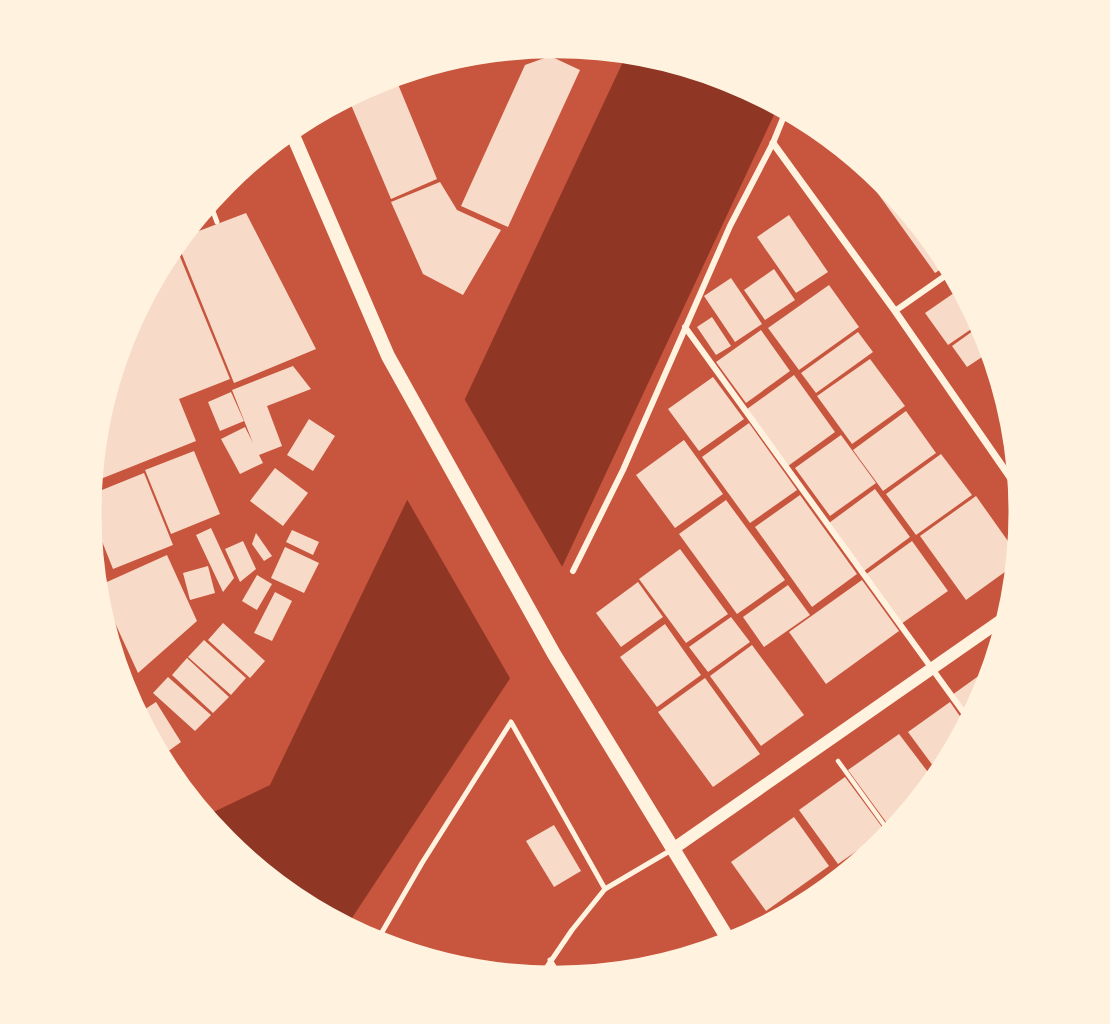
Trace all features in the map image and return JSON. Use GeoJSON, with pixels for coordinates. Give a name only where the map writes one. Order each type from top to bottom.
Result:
{"type":"FeatureCollection","features":[{"type":"Feature","properties":{"kind":"main road"},"geometry":{"type":"LineString","coordinates":[[293,136],[388,356],[554,654],[726,936]]}},
{"type":"Feature","properties":{"kind":"street"},"geometry":{"type":"LineString","coordinates":[[573,571],[623,470],[730,226],[784,116]]}},
{"type":"Feature","properties":{"kind":"street"},"geometry":{"type":"LineString","coordinates":[[773,143],[895,311],[1012,480]]}},
{"type":"Feature","properties":{"kind":"street"},"geometry":{"type":"LineString","coordinates":[[895,311],[947,276]]}},
{"type":"Feature","properties":{"kind":"street"},"geometry":{"type":"LineString","coordinates":[[685,327],[966,715]]}},
{"type":"Feature","properties":{"kind":"street"},"geometry":{"type":"LineString","coordinates":[[673,849],[999,622]]}},
{"type":"Feature","properties":{"kind":"lane"},"geometry":{"type":"LineString","coordinates":[[212,209],[217,222]]}},
{"type":"Feature","properties":{"kind":"lane"},"geometry":{"type":"LineString","coordinates":[[380,935],[510,722],[605,889]]}},
{"type":"Feature","properties":{"kind":"lane"},"geometry":{"type":"LineString","coordinates":[[544,970],[605,889],[673,849]]}},
{"type":"Feature","properties":{"kind":"lane"},"geometry":{"type":"LineString","coordinates":[[550,960],[556,970]]}},
{"type":"Feature","properties":{"kind":"path"},"geometry":{"type":"LineString","coordinates":[[844,769],[886,828]]}},
{"type":"Feature","properties":{"kind":"shaded area"},"geometry":{"type":"Polygon","coordinates":[[[624,60],[702,79],[730,89],[776,111],[509,680],[350,921],[276,875],[231,836],[211,813],[270,785],[423,467],[464,401],[624,60]]]}},
{"type":"Feature","properties":{"kind":"pier"},"geometry":{"type":"Polygon","coordinates":[[[462,395],[564,570],[511,680],[405,496],[420,465],[462,395]]]}},
{"type":"Feature","properties":{"kind":"building"},"geometry":{"type":"Polygon","coordinates":[[[550,56],[580,70],[508,227],[461,206],[525,65],[550,56]]]}},
{"type":"Feature","properties":{"kind":"building"},"geometry":{"type":"Polygon","coordinates":[[[397,83],[437,179],[391,199],[350,103],[397,83]]]}},
{"type":"Feature","properties":{"kind":"building"},"geometry":{"type":"Polygon","coordinates":[[[864,175],[899,210],[936,258],[942,268],[935,273],[864,175]]]}},
{"type":"Feature","properties":{"kind":"building"},"geometry":{"type":"Polygon","coordinates":[[[440,182],[457,210],[501,230],[463,295],[423,274],[391,202],[440,182]]]}},
{"type":"Feature","properties":{"kind":"building"},"geometry":{"type":"Polygon","coordinates":[[[246,213],[316,349],[234,383],[180,250],[191,234],[246,213]]]}},
{"type":"Feature","properties":{"kind":"building"},"geometry":{"type":"Polygon","coordinates":[[[789,215],[828,272],[796,293],[757,237],[789,215]]]}},
{"type":"Feature","properties":{"kind":"building"},"geometry":{"type":"Polygon","coordinates":[[[178,252],[230,379],[179,399],[196,441],[98,480],[106,423],[122,365],[144,310],[178,252]]]}},
{"type":"Feature","properties":{"kind":"building"},"geometry":{"type":"Polygon","coordinates":[[[774,269],[795,300],[765,320],[744,290],[774,269]]]}},
{"type":"Feature","properties":{"kind":"building"},"geometry":{"type":"Polygon","coordinates":[[[731,278],[762,324],[735,342],[704,296],[731,278]]]}},
{"type":"Feature","properties":{"kind":"building"},"geometry":{"type":"Polygon","coordinates":[[[829,285],[859,327],[799,370],[768,328],[829,285]]]}},
{"type":"Feature","properties":{"kind":"building"},"geometry":{"type":"Polygon","coordinates":[[[956,292],[974,327],[948,345],[925,313],[956,292]]]}},
{"type":"Feature","properties":{"kind":"building"},"geometry":{"type":"Polygon","coordinates":[[[712,317],[731,346],[716,355],[697,327],[712,317]]]}},
{"type":"Feature","properties":{"kind":"building"},"geometry":{"type":"Polygon","coordinates":[[[761,330],[790,371],[746,403],[716,362],[761,330]]]}},
{"type":"Feature","properties":{"kind":"building"},"geometry":{"type":"Polygon","coordinates":[[[975,330],[985,355],[967,367],[952,346],[975,330]]]}},
{"type":"Feature","properties":{"kind":"building"},"geometry":{"type":"Polygon","coordinates":[[[858,332],[873,352],[816,393],[801,373],[858,332]]]}},
{"type":"Feature","properties":{"kind":"building"},"geometry":{"type":"Polygon","coordinates":[[[870,359],[905,406],[852,444],[817,396],[870,359]]]}},
{"type":"Feature","properties":{"kind":"building"},"geometry":{"type":"Polygon","coordinates":[[[293,366],[311,389],[267,406],[282,446],[259,455],[263,463],[240,474],[221,439],[245,427],[253,443],[232,390],[293,366]]]}},
{"type":"Feature","properties":{"kind":"building"},"geometry":{"type":"Polygon","coordinates":[[[794,375],[835,432],[788,466],[747,409],[794,375]]]}},
{"type":"Feature","properties":{"kind":"building"},"geometry":{"type":"Polygon","coordinates":[[[713,377],[744,419],[699,451],[668,409],[713,377]]]}},
{"type":"Feature","properties":{"kind":"building"},"geometry":{"type":"Polygon","coordinates":[[[231,392],[244,421],[220,431],[208,402],[231,392]]]}},
{"type":"Feature","properties":{"kind":"building"},"geometry":{"type":"Polygon","coordinates":[[[906,411],[936,453],[883,491],[853,450],[906,411]]]}},
{"type":"Feature","properties":{"kind":"building"},"geometry":{"type":"Polygon","coordinates":[[[309,419],[335,436],[313,471],[287,455],[309,419]]]}},
{"type":"Feature","properties":{"kind":"building"},"geometry":{"type":"Polygon","coordinates":[[[749,423],[797,490],[750,523],[702,457],[749,423]]]}},
{"type":"Feature","properties":{"kind":"building"},"geometry":{"type":"Polygon","coordinates":[[[841,435],[876,483],[830,516],[795,468],[841,435]]]}},
{"type":"Feature","properties":{"kind":"building"},"geometry":{"type":"Polygon","coordinates":[[[684,440],[723,494],[675,528],[636,475],[684,440]]]}},
{"type":"Feature","properties":{"kind":"building"},"geometry":{"type":"Polygon","coordinates":[[[194,451],[220,514],[171,534],[145,470],[194,451]]]}},
{"type":"Feature","properties":{"kind":"building"},"geometry":{"type":"Polygon","coordinates":[[[941,454],[972,495],[916,535],[886,494],[941,454]]]}},
{"type":"Feature","properties":{"kind":"building"},"geometry":{"type":"Polygon","coordinates":[[[275,468],[308,493],[283,526],[250,501],[275,468]]]}},
{"type":"Feature","properties":{"kind":"building"},"geometry":{"type":"Polygon","coordinates":[[[144,473],[173,545],[113,569],[98,530],[98,492],[144,473]]]}},
{"type":"Feature","properties":{"kind":"building"},"geometry":{"type":"Polygon","coordinates":[[[875,489],[910,537],[864,571],[829,523],[875,489]]]}},
{"type":"Feature","properties":{"kind":"building"},"geometry":{"type":"Polygon","coordinates":[[[800,495],[857,574],[812,607],[755,527],[800,495]]]}},
{"type":"Feature","properties":{"kind":"building"},"geometry":{"type":"Polygon","coordinates":[[[976,496],[1012,546],[1009,569],[966,600],[920,536],[976,496]]]}},
{"type":"Feature","properties":{"kind":"building"},"geometry":{"type":"Polygon","coordinates":[[[726,500],[785,580],[737,614],[679,534],[726,500]]]}},
{"type":"Feature","properties":{"kind":"building"},"geometry":{"type":"Polygon","coordinates":[[[211,528],[234,578],[223,592],[196,535],[211,528]]]}},
{"type":"Feature","properties":{"kind":"building"},"geometry":{"type":"Polygon","coordinates":[[[292,530],[319,542],[313,555],[286,542],[292,530]]]}},
{"type":"Feature","properties":{"kind":"building"},"geometry":{"type":"Polygon","coordinates":[[[256,533],[272,556],[264,561],[252,544],[256,533]]]}},
{"type":"Feature","properties":{"kind":"building"},"geometry":{"type":"Polygon","coordinates":[[[243,541],[256,569],[240,582],[225,549],[243,541]]]}},
{"type":"Feature","properties":{"kind":"building"},"geometry":{"type":"Polygon","coordinates":[[[912,541],[948,591],[901,624],[865,575],[912,541]]]}},
{"type":"Feature","properties":{"kind":"building"},"geometry":{"type":"Polygon","coordinates":[[[285,547],[319,563],[304,593],[271,578],[285,547]]]}},
{"type":"Feature","properties":{"kind":"building"},"geometry":{"type":"Polygon","coordinates":[[[680,549],[728,614],[686,643],[639,579],[680,549]]]}},
{"type":"Feature","properties":{"kind":"building"},"geometry":{"type":"Polygon","coordinates":[[[167,555],[197,621],[138,673],[107,606],[103,584],[167,555]]]}},
{"type":"Feature","properties":{"kind":"building"},"geometry":{"type":"Polygon","coordinates":[[[208,566],[215,593],[190,600],[183,573],[208,566]]]}},
{"type":"Feature","properties":{"kind":"building"},"geometry":{"type":"Polygon","coordinates":[[[257,575],[272,584],[257,610],[242,601],[257,575]]]}},
{"type":"Feature","properties":{"kind":"building"},"geometry":{"type":"Polygon","coordinates":[[[862,580],[899,631],[826,684],[789,632],[862,580]]]}},
{"type":"Feature","properties":{"kind":"building"},"geometry":{"type":"Polygon","coordinates":[[[638,582],[663,617],[621,647],[596,613],[638,582]]]}},
{"type":"Feature","properties":{"kind":"building"},"geometry":{"type":"Polygon","coordinates":[[[788,585],[810,615],[764,647],[743,617],[788,585]]]}},
{"type":"Feature","properties":{"kind":"building"},"geometry":{"type":"Polygon","coordinates":[[[275,592],[292,601],[272,641],[254,633],[275,592]]]}},
{"type":"Feature","properties":{"kind":"building"},"geometry":{"type":"Polygon","coordinates":[[[731,617],[750,642],[708,672],[689,647],[731,617]]]}},
{"type":"Feature","properties":{"kind":"building"},"geometry":{"type":"Polygon","coordinates":[[[223,623],[265,661],[250,678],[208,640],[223,623]]]}},
{"type":"Feature","properties":{"kind":"building"},"geometry":{"type":"Polygon","coordinates":[[[665,624],[701,675],[657,707],[620,657],[665,624]]]}},
{"type":"Feature","properties":{"kind":"building"},"geometry":{"type":"Polygon","coordinates":[[[204,640],[246,678],[231,695],[188,657],[204,640]]]}},
{"type":"Feature","properties":{"kind":"building"},"geometry":{"type":"Polygon","coordinates":[[[752,645],[804,715],[761,746],[710,676],[752,645]]]}},
{"type":"Feature","properties":{"kind":"building"},"geometry":{"type":"Polygon","coordinates":[[[187,658],[229,697],[213,713],[172,675],[187,658]]]}},
{"type":"Feature","properties":{"kind":"building"},"geometry":{"type":"Polygon","coordinates":[[[983,673],[966,714],[952,695],[983,673]]]}},
{"type":"Feature","properties":{"kind":"building"},"geometry":{"type":"Polygon","coordinates":[[[168,677],[211,715],[195,731],[153,693],[168,677]]]}},
{"type":"Feature","properties":{"kind":"building"},"geometry":{"type":"Polygon","coordinates":[[[705,678],[760,754],[713,787],[658,712],[705,678]]]}},
{"type":"Feature","properties":{"kind":"building"},"geometry":{"type":"Polygon","coordinates":[[[156,702],[181,742],[166,753],[143,711],[156,702]]]}},
{"type":"Feature","properties":{"kind":"building"},"geometry":{"type":"Polygon","coordinates":[[[950,702],[963,720],[935,768],[908,732],[950,702]]]}},
{"type":"Feature","properties":{"kind":"building"},"geometry":{"type":"Polygon","coordinates":[[[899,734],[930,775],[889,825],[848,770],[899,734]]]}},
{"type":"Feature","properties":{"kind":"building"},"geometry":{"type":"Polygon","coordinates":[[[845,777],[884,830],[838,864],[799,810],[845,777]]]}},
{"type":"Feature","properties":{"kind":"building"},"geometry":{"type":"Polygon","coordinates":[[[794,817],[829,866],[766,911],[731,862],[794,817]]]}},
{"type":"Feature","properties":{"kind":"building"},"geometry":{"type":"Polygon","coordinates":[[[554,825],[581,871],[554,887],[526,841],[554,825]]]}},
{"type":"Feature","properties":{"kind":"building"},"geometry":{"type":"Polygon","coordinates":[[[836,870],[837,872],[809,893],[774,914],[836,870]]]}}]}
